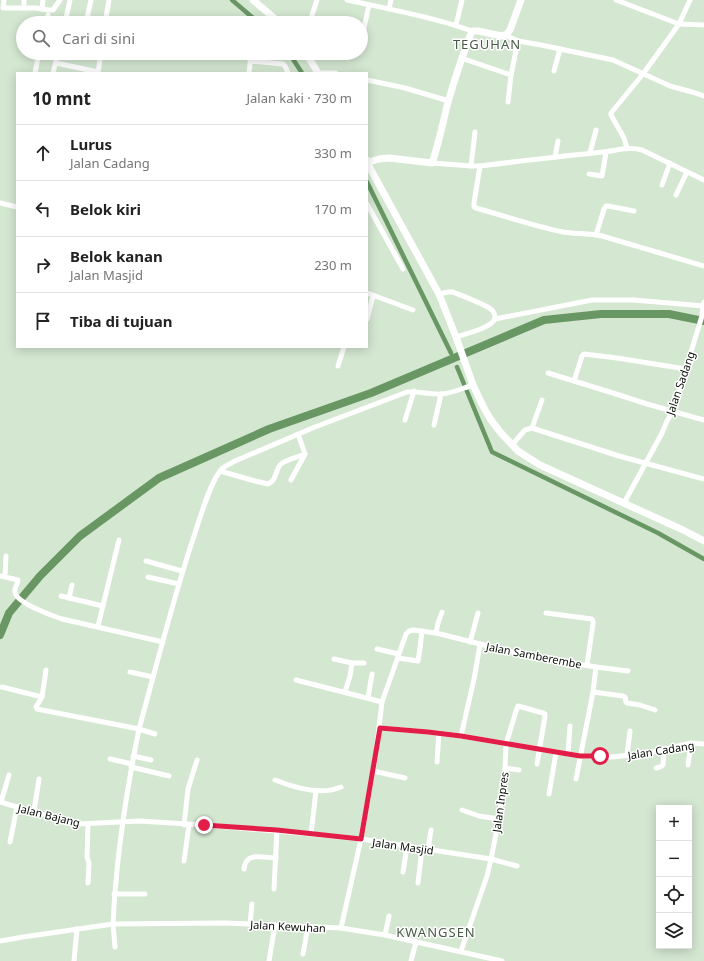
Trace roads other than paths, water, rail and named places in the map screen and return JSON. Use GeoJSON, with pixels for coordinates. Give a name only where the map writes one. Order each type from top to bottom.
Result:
{"type":"FeatureCollection","features":[{"type":"Feature","properties":{"kind":"street"},"geometry":{"type":"LineString","coordinates":[[4,0],[3,8],[48,10],[53,10],[60,0]]}},
{"type":"Feature","properties":{"kind":"street"},"geometry":{"type":"LineString","coordinates":[[24,0],[24,8]]}},
{"type":"Feature","properties":{"kind":"street"},"geometry":{"type":"LineString","coordinates":[[42,9],[43,0]]}},
{"type":"Feature","properties":{"kind":"street"},"geometry":{"type":"LineString","coordinates":[[67,16],[70,0]]}},
{"type":"Feature","properties":{"kind":"street"},"geometry":{"type":"LineString","coordinates":[[88,16],[91,0]]}},
{"type":"Feature","properties":{"kind":"street"},"geometry":{"type":"LineString","coordinates":[[106,16],[109,0]]}},
{"type":"Feature","properties":{"kind":"street"},"geometry":{"type":"LineString","coordinates":[[253,0],[272,16]]}},
{"type":"Feature","properties":{"kind":"street"},"geometry":{"type":"LineString","coordinates":[[312,15],[317,0]]}},
{"type":"Feature","properties":{"kind":"street"},"geometry":{"type":"LineString","coordinates":[[347,0],[456,25],[472,31],[505,35],[518,41],[614,60],[670,86],[704,96]]}},
{"type":"Feature","properties":{"kind":"street"},"geometry":{"type":"LineString","coordinates":[[389,9],[391,0]]}},
{"type":"Feature","properties":{"kind":"street"},"geometry":{"type":"LineString","coordinates":[[456,25],[462,0]]}},
{"type":"Feature","properties":{"kind":"street"},"geometry":{"type":"LineString","coordinates":[[505,35],[510,30],[521,0]]}},
{"type":"Feature","properties":{"kind":"street"},"geometry":{"type":"LineString","coordinates":[[616,0],[679,24],[704,25]]}},
{"type":"Feature","properties":{"kind":"street"},"geometry":{"type":"LineString","coordinates":[[627,148],[624,138],[611,114],[643,74],[679,24],[690,0]]}},
{"type":"Feature","properties":{"kind":"street"},"geometry":{"type":"LineString","coordinates":[[367,16],[369,5]]}},
{"type":"Feature","properties":{"kind":"street"},"geometry":{"type":"LineString","coordinates":[[432,162],[437,150],[449,101],[462,58],[472,31]]}},
{"type":"Feature","properties":{"kind":"street"},"geometry":{"type":"LineString","coordinates":[[508,102],[511,75],[518,41]]}},
{"type":"Feature","properties":{"kind":"street"},"geometry":{"type":"LineString","coordinates":[[554,71],[560,49]]}},
{"type":"Feature","properties":{"kind":"street"},"geometry":{"type":"LineString","coordinates":[[462,58],[511,75]]}},
{"type":"Feature","properties":{"kind":"street"},"geometry":{"type":"LineString","coordinates":[[35,72],[38,60]]}},
{"type":"Feature","properties":{"kind":"street"},"geometry":{"type":"LineString","coordinates":[[53,72],[57,60]]}},
{"type":"Feature","properties":{"kind":"street"},"geometry":{"type":"LineString","coordinates":[[56,63],[98,72],[99,60]]}},
{"type":"Feature","properties":{"kind":"street"},"geometry":{"type":"LineString","coordinates":[[311,60],[318,72]]}},
{"type":"Feature","properties":{"kind":"street"},"geometry":{"type":"LineString","coordinates":[[249,72],[250,61],[283,64],[288,72]]}},
{"type":"Feature","properties":{"kind":"street"},"geometry":{"type":"LineString","coordinates":[[368,80],[405,88],[449,101]]}},
{"type":"Feature","properties":{"kind":"street"},"geometry":{"type":"LineString","coordinates":[[590,153],[596,130]]}},
{"type":"Feature","properties":{"kind":"street"},"geometry":{"type":"LineString","coordinates":[[471,166],[475,132]]}},
{"type":"Feature","properties":{"kind":"street"},"geometry":{"type":"LineString","coordinates":[[555,157],[558,141]]}},
{"type":"Feature","properties":{"kind":"street"},"geometry":{"type":"LineString","coordinates":[[704,180],[642,150],[632,148],[480,166],[389,158],[368,162],[371,170],[444,293],[460,350],[465,361],[471,386],[491,420],[501,433],[518,451],[540,465],[704,541]]}},
{"type":"Feature","properties":{"kind":"street"},"geometry":{"type":"LineString","coordinates":[[589,174],[602,176],[606,152]]}},
{"type":"Feature","properties":{"kind":"street"},"geometry":{"type":"LineString","coordinates":[[662,185],[670,163]]}},
{"type":"Feature","properties":{"kind":"street"},"geometry":{"type":"LineString","coordinates":[[480,166],[474,203],[475,208],[564,232],[596,235],[704,266]]}},
{"type":"Feature","properties":{"kind":"street"},"geometry":{"type":"LineString","coordinates":[[676,195],[688,172]]}},
{"type":"Feature","properties":{"kind":"street"},"geometry":{"type":"LineString","coordinates":[[0,205],[16,207]]}},
{"type":"Feature","properties":{"kind":"street"},"geometry":{"type":"LineString","coordinates":[[368,206],[403,270]]}},
{"type":"Feature","properties":{"kind":"street"},"geometry":{"type":"LineString","coordinates":[[596,235],[606,206],[634,211]]}},
{"type":"Feature","properties":{"kind":"street"},"geometry":{"type":"LineString","coordinates":[[444,293],[453,292],[485,306],[492,310],[495,319]]}},
{"type":"Feature","properties":{"kind":"street"},"geometry":{"type":"LineString","coordinates":[[368,294],[413,310]]}},
{"type":"Feature","properties":{"kind":"street"},"geometry":{"type":"LineString","coordinates":[[368,315],[373,296]]}},
{"type":"Feature","properties":{"kind":"street"},"geometry":{"type":"LineString","coordinates":[[456,337],[493,323],[495,319],[592,300],[634,300],[704,304]]}},
{"type":"Feature","properties":{"kind":"street","name":"Jalan Sadang"},"geometry":{"type":"LineString","coordinates":[[624,503],[673,411],[702,316],[704,304]]}},
{"type":"Feature","properties":{"kind":"street"},"geometry":{"type":"LineString","coordinates":[[338,366],[344,348]]}},
{"type":"Feature","properties":{"kind":"street"},"geometry":{"type":"LineString","coordinates":[[574,381],[584,354],[686,369]]}},
{"type":"Feature","properties":{"kind":"street"},"geometry":{"type":"LineString","coordinates":[[548,373],[704,420]]}},
{"type":"Feature","properties":{"kind":"street"},"geometry":{"type":"LineString","coordinates":[[115,947],[113,924],[114,894],[133,756],[178,584],[206,502],[220,471],[235,461],[298,434],[407,392],[414,391],[441,394],[471,386]]}},
{"type":"Feature","properties":{"kind":"street"},"geometry":{"type":"LineString","coordinates":[[405,420],[414,391]]}},
{"type":"Feature","properties":{"kind":"street"},"geometry":{"type":"LineString","coordinates":[[434,425],[441,394]]}},
{"type":"Feature","properties":{"kind":"street"},"geometry":{"type":"LineString","coordinates":[[532,428],[542,400]]}},
{"type":"Feature","properties":{"kind":"street"},"geometry":{"type":"LineString","coordinates":[[512,445],[525,430],[532,428],[619,456],[704,479]]}},
{"type":"Feature","properties":{"kind":"street"},"geometry":{"type":"LineString","coordinates":[[292,480],[305,454],[298,434]]}},
{"type":"Feature","properties":{"kind":"street"},"geometry":{"type":"LineString","coordinates":[[220,471],[268,484],[274,479],[278,468],[282,463],[305,454]]}},
{"type":"Feature","properties":{"kind":"street"},"geometry":{"type":"LineString","coordinates":[[98,626],[119,540]]}},
{"type":"Feature","properties":{"kind":"street"},"geometry":{"type":"LineString","coordinates":[[6,556],[2,576],[18,581],[15,594],[35,609],[62,619],[163,642]]}},
{"type":"Feature","properties":{"kind":"street"},"geometry":{"type":"LineString","coordinates":[[146,561],[182,571]]}},
{"type":"Feature","properties":{"kind":"street"},"geometry":{"type":"LineString","coordinates":[[148,577],[178,584]]}},
{"type":"Feature","properties":{"kind":"street"},"geometry":{"type":"LineString","coordinates":[[69,598],[72,585]]}},
{"type":"Feature","properties":{"kind":"street"},"geometry":{"type":"LineString","coordinates":[[60,596],[103,606]]}},
{"type":"Feature","properties":{"kind":"street"},"geometry":{"type":"LineString","coordinates":[[436,634],[442,612]]}},
{"type":"Feature","properties":{"kind":"street","name":"Jalan Samberembe"},"geometry":{"type":"LineString","coordinates":[[546,612],[592,620],[593,624],[587,665]]}},
{"type":"Feature","properties":{"kind":"street"},"geometry":{"type":"LineString","coordinates":[[470,642],[478,613]]}},
{"type":"Feature","properties":{"kind":"street","name":"Jalan Samberembe"},"geometry":{"type":"LineString","coordinates":[[341,928],[361,839],[380,728],[382,702],[408,631],[422,631],[529,656],[596,667],[593,692],[576,779]]}},
{"type":"Feature","properties":{"kind":"street"},"geometry":{"type":"LineString","coordinates":[[376,649],[418,661],[422,631]]}},
{"type":"Feature","properties":{"kind":"street","name":"Jalan Samberembe"},"geometry":{"type":"LineString","coordinates":[[461,736],[480,645]]}},
{"type":"Feature","properties":{"kind":"street"},"geometry":{"type":"LineString","coordinates":[[334,659],[352,663],[364,663]]}},
{"type":"Feature","properties":{"kind":"street"},"geometry":{"type":"LineString","coordinates":[[345,692],[352,663]]}},
{"type":"Feature","properties":{"kind":"street"},"geometry":{"type":"LineString","coordinates":[[596,667],[628,671]]}},
{"type":"Feature","properties":{"kind":"street"},"geometry":{"type":"LineString","coordinates":[[46,670],[42,697],[36,707],[38,710],[155,734]]}},
{"type":"Feature","properties":{"kind":"street"},"geometry":{"type":"LineString","coordinates":[[130,672],[153,677]]}},
{"type":"Feature","properties":{"kind":"street"},"geometry":{"type":"LineString","coordinates":[[368,698],[372,674]]}},
{"type":"Feature","properties":{"kind":"street"},"geometry":{"type":"LineString","coordinates":[[296,680],[382,702]]}},
{"type":"Feature","properties":{"kind":"street"},"geometry":{"type":"LineString","coordinates":[[2,687],[42,697]]}},
{"type":"Feature","properties":{"kind":"street"},"geometry":{"type":"LineString","coordinates":[[593,692],[623,696],[625,697],[627,703],[655,710]]}},
{"type":"Feature","properties":{"kind":"street","name":"Jalan Inpres"},"geometry":{"type":"LineString","coordinates":[[461,951],[487,876],[499,819],[505,768],[506,744],[517,708],[519,706],[544,712],[545,714],[539,749]]}},
{"type":"Feature","properties":{"kind":"street"},"geometry":{"type":"LineString","coordinates":[[568,754],[570,726]]}},
{"type":"Feature","properties":{"kind":"street","name":"Jalan Cadang"},"geometry":{"type":"LineString","coordinates":[[380,728],[461,736],[580,756],[612,757],[653,752],[691,743],[704,744]]}},
{"type":"Feature","properties":{"kind":"street"},"geometry":{"type":"LineString","coordinates":[[627,755],[630,731]]}},
{"type":"Feature","properties":{"kind":"street"},"geometry":{"type":"LineString","coordinates":[[437,762],[439,733]]}},
{"type":"Feature","properties":{"kind":"street"},"geometry":{"type":"LineString","coordinates":[[688,765],[691,743]]}},
{"type":"Feature","properties":{"kind":"street"},"geometry":{"type":"LineString","coordinates":[[537,764],[539,749]]}},
{"type":"Feature","properties":{"kind":"street"},"geometry":{"type":"LineString","coordinates":[[656,768],[663,765],[664,749]]}},
{"type":"Feature","properties":{"kind":"street"},"geometry":{"type":"LineString","coordinates":[[549,794],[556,753]]}},
{"type":"Feature","properties":{"kind":"street"},"geometry":{"type":"LineString","coordinates":[[133,756],[151,760]]}},
{"type":"Feature","properties":{"kind":"street"},"geometry":{"type":"LineString","coordinates":[[110,759],[169,776]]}},
{"type":"Feature","properties":{"kind":"street"},"geometry":{"type":"LineString","coordinates":[[184,862],[188,789],[197,760]]}},
{"type":"Feature","properties":{"kind":"street"},"geometry":{"type":"LineString","coordinates":[[505,768],[519,770]]}},
{"type":"Feature","properties":{"kind":"street"},"geometry":{"type":"LineString","coordinates":[[373,771],[405,778]]}},
{"type":"Feature","properties":{"kind":"street"},"geometry":{"type":"LineString","coordinates":[[1,802],[9,775]]}},
{"type":"Feature","properties":{"kind":"street"},"geometry":{"type":"LineString","coordinates":[[34,811],[39,778]]}},
{"type":"Feature","properties":{"kind":"street"},"geometry":{"type":"LineString","coordinates":[[275,780],[288,785],[316,791],[336,790],[342,787]]}},
{"type":"Feature","properties":{"kind":"street"},"geometry":{"type":"LineString","coordinates":[[311,834],[316,791]]}},
{"type":"Feature","properties":{"kind":"street","name":"Jalan Bajang"},"geometry":{"type":"LineString","coordinates":[[1,802],[73,823],[88,824],[123,822]]}},
{"type":"Feature","properties":{"kind":"street"},"geometry":{"type":"LineString","coordinates":[[10,842],[17,807]]}},
{"type":"Feature","properties":{"kind":"street"},"geometry":{"type":"LineString","coordinates":[[462,810],[479,816],[499,819]]}},
{"type":"Feature","properties":{"kind":"street","name":"Jalan Masjid"},"geometry":{"type":"LineString","coordinates":[[123,822],[139,821],[277,830],[361,839],[491,859],[517,866]]}},
{"type":"Feature","properties":{"kind":"street"},"geometry":{"type":"LineString","coordinates":[[88,824],[88,883]]}},
{"type":"Feature","properties":{"kind":"street"},"geometry":{"type":"LineString","coordinates":[[274,889],[277,830]]}},
{"type":"Feature","properties":{"kind":"street"},"geometry":{"type":"LineString","coordinates":[[418,883],[425,849],[431,830]]}},
{"type":"Feature","properties":{"kind":"street"},"geometry":{"type":"LineString","coordinates":[[403,872],[407,846]]}},
{"type":"Feature","properties":{"kind":"street"},"geometry":{"type":"LineString","coordinates":[[244,869],[245,863],[251,858],[276,858]]}},
{"type":"Feature","properties":{"kind":"street"},"geometry":{"type":"LineString","coordinates":[[114,894],[145,894]]}},
{"type":"Feature","properties":{"kind":"street"},"geometry":{"type":"LineString","coordinates":[[250,924],[252,904]]}},
{"type":"Feature","properties":{"kind":"street"},"geometry":{"type":"LineString","coordinates":[[385,935],[390,916]]}},
{"type":"Feature","properties":{"kind":"street","name":"Jalan Kewuhan"},"geometry":{"type":"LineString","coordinates":[[0,941],[113,924],[225,923],[308,926],[341,928],[385,935],[502,961]]}},
{"type":"Feature","properties":{"kind":"street"},"geometry":{"type":"LineString","coordinates":[[269,961],[274,925]]}},
{"type":"Feature","properties":{"kind":"street"},"geometry":{"type":"LineString","coordinates":[[303,954],[308,926]]}},
{"type":"Feature","properties":{"kind":"street"},"geometry":{"type":"LineString","coordinates":[[74,961],[77,929]]}},
{"type":"Feature","properties":{"kind":"street"},"geometry":{"type":"LineString","coordinates":[[411,961],[416,942]]}},
{"type":"Feature","properties":{"kind":"waterway"},"geometry":{"type":"LineString","coordinates":[[232,0],[251,16]]}},
{"type":"Feature","properties":{"kind":"waterway"},"geometry":{"type":"LineString","coordinates":[[294,60],[301,72]]}},
{"type":"Feature","properties":{"kind":"waterway"},"geometry":{"type":"LineString","coordinates":[[368,184],[451,353]]}},
{"type":"Feature","properties":{"kind":"waterway"},"geometry":{"type":"LineString","coordinates":[[0,635],[9,613],[40,576],[80,536],[159,478],[269,429],[371,393],[544,320],[601,314],[669,314],[704,321]]}},
{"type":"Feature","properties":{"kind":"waterway"},"geometry":{"type":"LineString","coordinates":[[457,367],[492,452],[658,533],[704,559]]}},
{"type":"Feature","properties":{"kind":"district","name":"TEGUHAN"},"geometry":{"type":"Point","coordinates":[487,44]}},
{"type":"Feature","properties":{"kind":"district","name":"KWANGSEN"},"geometry":{"type":"Point","coordinates":[436,932]}}]}
